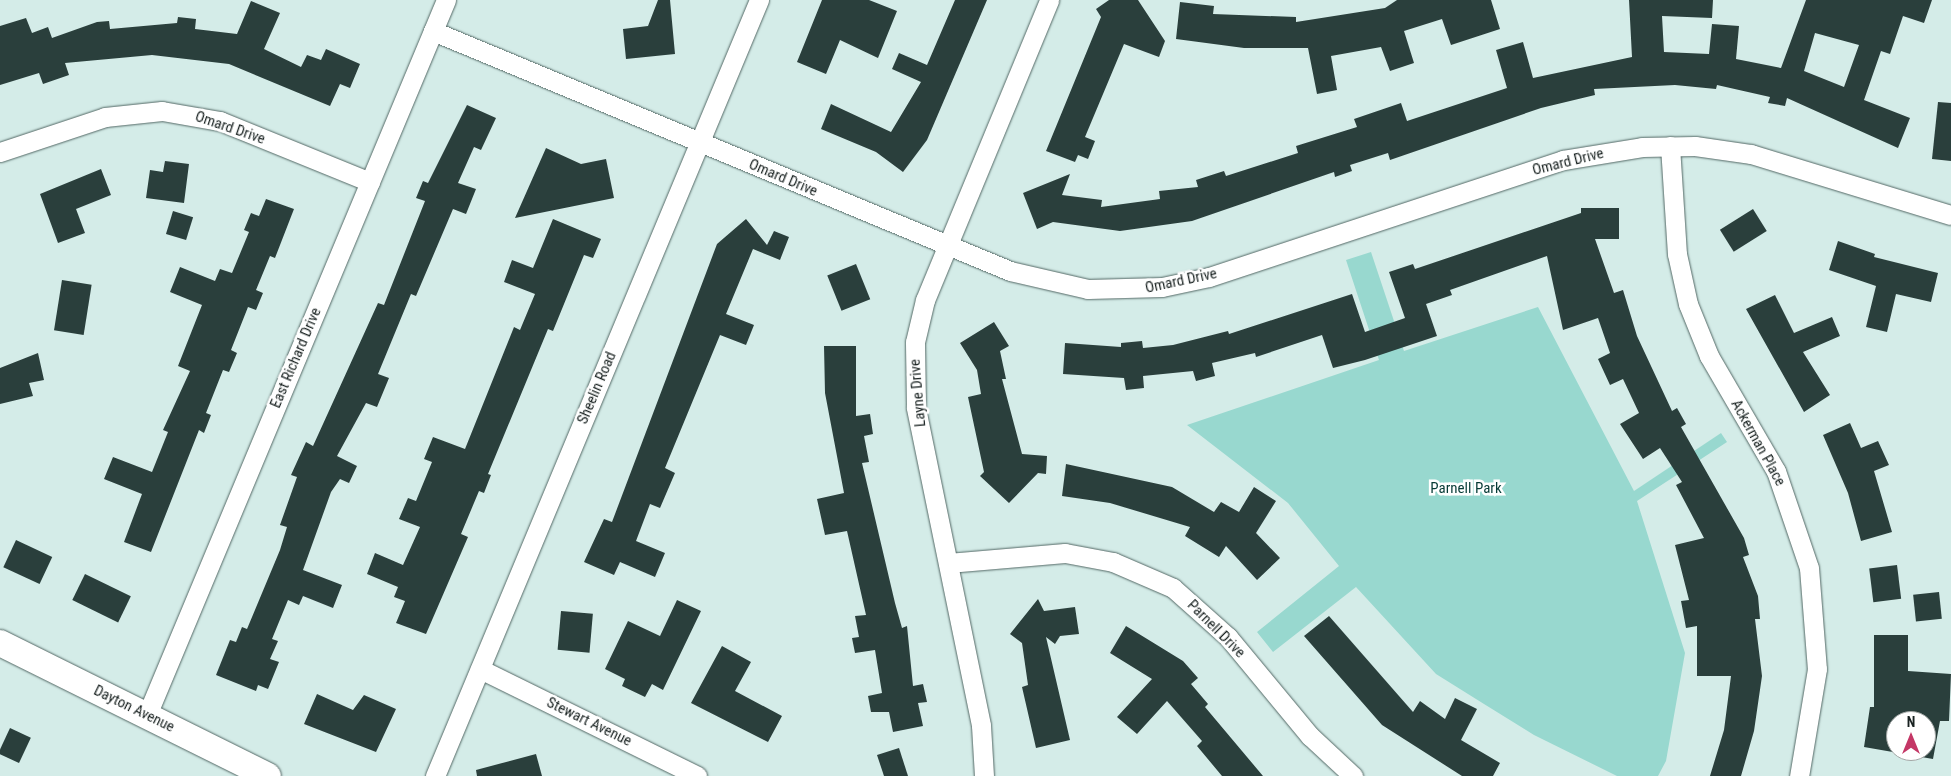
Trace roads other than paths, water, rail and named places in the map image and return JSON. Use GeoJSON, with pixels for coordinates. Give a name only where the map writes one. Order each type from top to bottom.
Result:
{"type":"FeatureCollection","features":[{"type":"Feature","properties":{"kind":"main road","name":"Dayton Avenue"},"geometry":{"type":"LineString","coordinates":[[0,643],[268,776]]}},
{"type":"Feature","properties":{"kind":"street","name":"East Richard Drive"},"geometry":{"type":"LineString","coordinates":[[147,716],[446,0]]}},
{"type":"Feature","properties":{"kind":"street","name":"Sheelin Road"},"geometry":{"type":"LineString","coordinates":[[435,776],[759,0]]}},
{"type":"Feature","properties":{"kind":"street","name":"Layne Drive"},"geometry":{"type":"LineString","coordinates":[[984,776],[980,725],[913,370],[921,313],[1050,0]]}},
{"type":"Feature","properties":{"kind":"street","name":"Omard Drive"},"geometry":{"type":"LineString","coordinates":[[433,30],[948,246],[1010,271],[1062,286],[1162,287],[1209,277],[1563,160],[1670,146],[1751,154],[1951,215]]}},
{"type":"Feature","properties":{"kind":"street","name":"Omard Drive"},"geometry":{"type":"LineString","coordinates":[[0,152],[105,117],[162,111],[220,121],[370,182]]}},
{"type":"Feature","properties":{"kind":"street","name":"Ackerman Place"},"geometry":{"type":"LineString","coordinates":[[1670,146],[1677,254],[1688,304],[1709,356],[1776,470],[1809,568],[1817,669],[1800,776]]}},
{"type":"Feature","properties":{"kind":"street","name":"Parnell Drive"},"geometry":{"type":"LineString","coordinates":[[948,563],[1065,553],[1113,562],[1173,588],[1228,637],[1305,730],[1353,776]]}},
{"type":"Feature","properties":{"kind":"street","name":"Stewart Avenue"},"geometry":{"type":"LineString","coordinates":[[480,669],[697,776]]}},
{"type":"Feature","properties":{"kind":"park label","name":"Parnell Park"},"geometry":{"type":"Point","coordinates":[1466,489]}}]}
